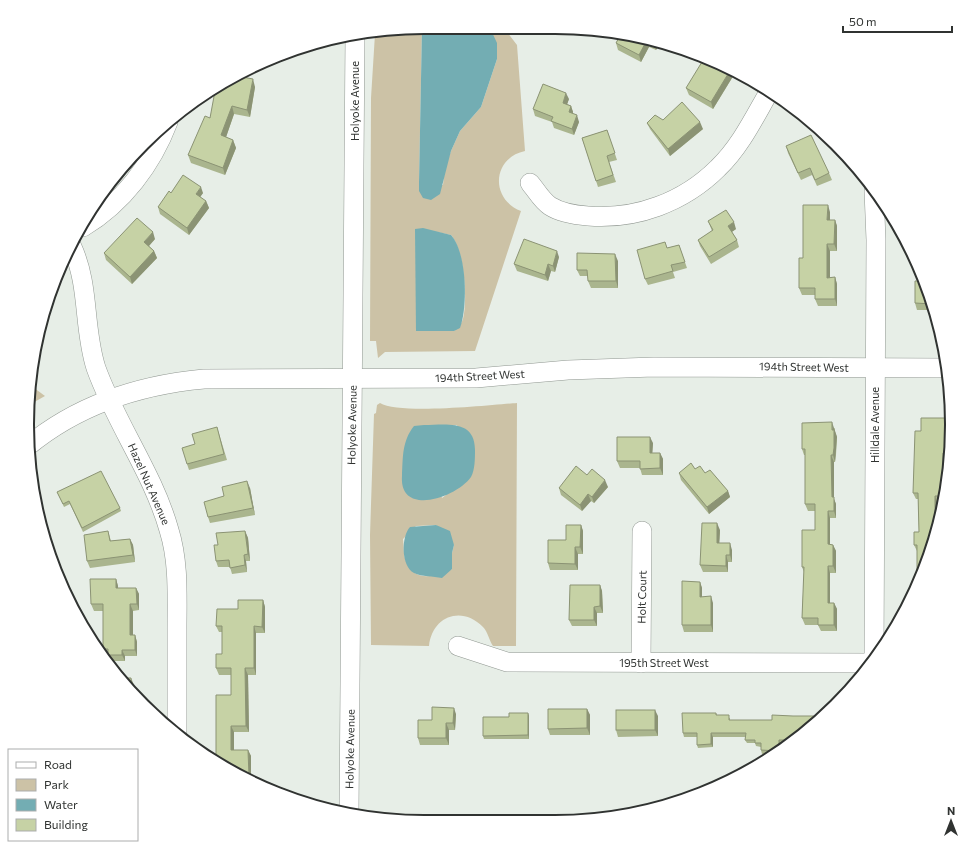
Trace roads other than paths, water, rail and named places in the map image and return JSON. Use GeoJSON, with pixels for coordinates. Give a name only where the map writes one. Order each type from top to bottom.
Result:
{"type":"FeatureCollection","features":[{"type":"Feature","properties":{"kind":"street","name":"Holyoke Avenue"},"geometry":{"type":"LineString","coordinates":[[349,807],[355,41]]}},
{"type":"Feature","properties":{"kind":"street"},"geometry":{"type":"LineString","coordinates":[[530,183],[548,205],[557,210],[580,216],[604,217],[627,215],[665,204],[697,186],[718,168],[738,143],[766,97]]}},
{"type":"Feature","properties":{"kind":"street"},"geometry":{"type":"LineString","coordinates":[[91,222],[112,205],[135,180],[156,150],[162,135]]}},
{"type":"Feature","properties":{"kind":"street","name":"Hilldale Avenue"},"geometry":{"type":"LineString","coordinates":[[874,202],[876,240],[876,368],[874,648]]}},
{"type":"Feature","properties":{"kind":"street","name":"Hazel Nut Avenue"},"geometry":{"type":"LineString","coordinates":[[74,253],[84,286],[88,331],[92,352],[108,398],[162,509],[176,559],[177,726]]}},
{"type":"Feature","properties":{"kind":"street","name":"194th Street West"},"geometry":{"type":"LineString","coordinates":[[35,441],[62,423],[108,398],[164,384],[204,379],[353,380],[476,378],[562,371],[654,367],[941,368]]}},
{"type":"Feature","properties":{"kind":"street","name":"Holt Court"},"geometry":{"type":"LineString","coordinates":[[641,663],[642,531]]}},
{"type":"Feature","properties":{"kind":"street","name":"195th Street West"},"geometry":{"type":"LineString","coordinates":[[458,646],[507,662],[863,663]]}},
{"type":"Feature","properties":{"kind":"water"},"geometry":{"type":"Polygon","coordinates":[[[422,34],[493,34],[497,43],[497,59],[481,107],[460,131],[451,151],[440,194],[431,200],[423,198],[419,191],[422,34]]]}},
{"type":"Feature","properties":{"kind":"water"},"geometry":{"type":"Polygon","coordinates":[[[423,228],[451,235],[460,254],[464,280],[464,307],[460,328],[454,331],[416,331],[415,229],[423,228]]]}},
{"type":"Feature","properties":{"kind":"water"},"geometry":{"type":"Polygon","coordinates":[[[450,425],[465,428],[474,440],[475,450],[475,460],[472,474],[464,485],[442,497],[430,500],[419,500],[409,496],[403,489],[402,476],[405,443],[414,426],[450,425]]]}},
{"type":"Feature","properties":{"kind":"water"},"geometry":{"type":"Polygon","coordinates":[[[436,525],[450,531],[454,545],[452,553],[452,569],[442,578],[414,573],[407,564],[404,551],[405,537],[410,527],[436,525]]]}}]}
